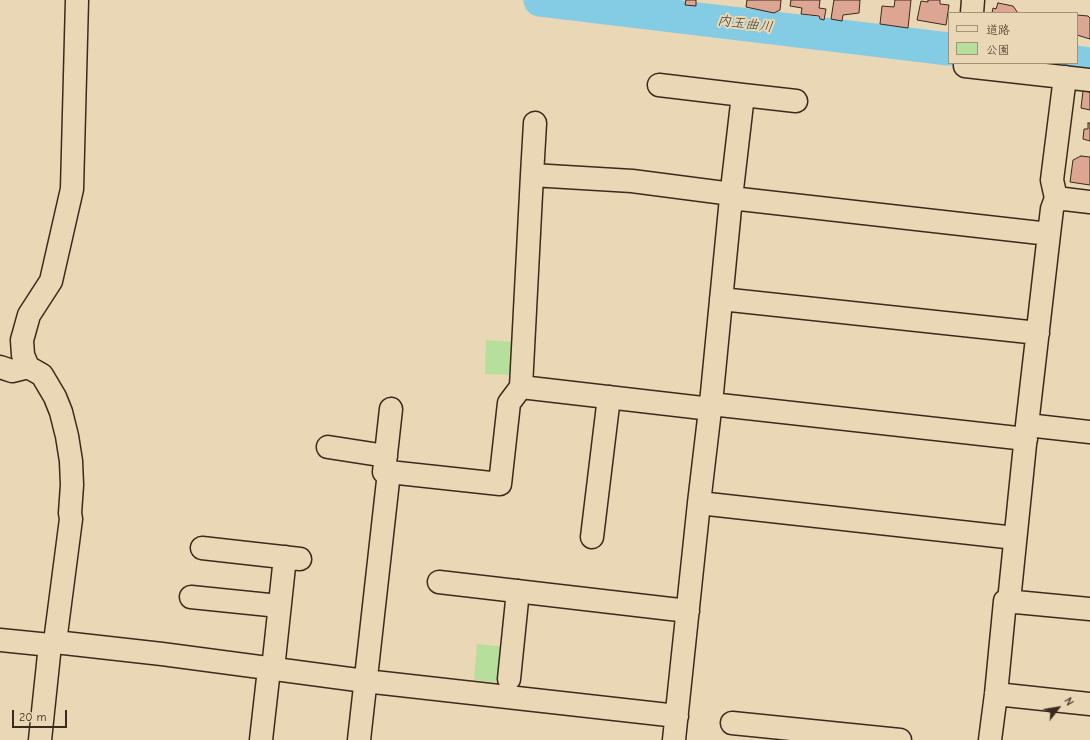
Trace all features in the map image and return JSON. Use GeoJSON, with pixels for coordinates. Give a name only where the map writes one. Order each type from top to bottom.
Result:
{"type":"FeatureCollection","features":[{"type":"Feature","properties":{"kind":"street"},"geometry":{"type":"LineString","coordinates":[[40,740],[52,644],[71,519],[71,461],[61,412],[55,397],[42,375],[28,367],[23,355],[22,340],[29,315],[51,281],[72,190],[77,0]]}},
{"type":"Feature","properties":{"kind":"street"},"geometry":{"type":"LineString","coordinates":[[972,12],[973,0]]}},
{"type":"Feature","properties":{"kind":"street"},"geometry":{"type":"LineString","coordinates":[[965,64],[965,66],[1090,80]]}},
{"type":"Feature","properties":{"kind":"street"},"geometry":{"type":"LineString","coordinates":[[1009,601],[1026,432],[1049,234],[1052,209],[1056,198],[1052,180],[1065,77]]}},
{"type":"Feature","properties":{"kind":"street"},"geometry":{"type":"LineString","coordinates":[[659,85],[796,102]]}},
{"type":"Feature","properties":{"kind":"street"},"geometry":{"type":"LineString","coordinates":[[674,740],[699,503],[711,407],[743,95]]}},
{"type":"Feature","properties":{"kind":"street"},"geometry":{"type":"LineString","coordinates":[[328,447],[387,464],[500,484],[509,403],[521,387],[535,123]]}},
{"type":"Feature","properties":{"kind":"street"},"geometry":{"type":"LineString","coordinates":[[532,175],[632,181],[732,196],[1049,234]]}},
{"type":"Feature","properties":{"kind":"street"},"geometry":{"type":"LineString","coordinates":[[1056,198],[1090,202]]}},
{"type":"Feature","properties":{"kind":"street"},"geometry":{"type":"LineString","coordinates":[[721,300],[1038,333]]}},
{"type":"Feature","properties":{"kind":"street"},"geometry":{"type":"LineString","coordinates":[[0,367],[12,370],[28,367]]}},
{"type":"Feature","properties":{"kind":"street"},"geometry":{"type":"LineString","coordinates":[[521,387],[711,407],[1026,432],[1090,432]]}},
{"type":"Feature","properties":{"kind":"street"},"geometry":{"type":"LineString","coordinates":[[592,536],[609,397]]}},
{"type":"Feature","properties":{"kind":"street"},"geometry":{"type":"LineString","coordinates":[[359,740],[387,464],[391,409]]}},
{"type":"Feature","properties":{"kind":"street"},"geometry":{"type":"LineString","coordinates":[[699,503],[1015,538]]}},
{"type":"Feature","properties":{"kind":"street"},"geometry":{"type":"LineString","coordinates":[[202,548],[292,558],[279,606],[261,740]]}},
{"type":"Feature","properties":{"kind":"street"},"geometry":{"type":"LineString","coordinates":[[439,582],[688,611]]}},
{"type":"Feature","properties":{"kind":"street"},"geometry":{"type":"LineString","coordinates":[[508,679],[518,591]]}},
{"type":"Feature","properties":{"kind":"street"},"geometry":{"type":"LineString","coordinates":[[191,597],[279,606]]}},
{"type":"Feature","properties":{"kind":"street"},"geometry":{"type":"LineString","coordinates":[[990,740],[1005,601],[1090,609]]}},
{"type":"Feature","properties":{"kind":"street"},"geometry":{"type":"LineString","coordinates":[[0,640],[162,654],[365,681],[677,716]]}},
{"type":"Feature","properties":{"kind":"street"},"geometry":{"type":"LineString","coordinates":[[996,694],[1090,704]]}},
{"type":"Feature","properties":{"kind":"street"},"geometry":{"type":"LineString","coordinates":[[732,723],[780,734],[889,740]]}},
{"type":"Feature","properties":{"kind":"green space"},"geometry":{"type":"Polygon","coordinates":[[[486,340],[515,342],[513,375],[485,374],[486,340]]]}},
{"type":"Feature","properties":{"kind":"green space"},"geometry":{"type":"Polygon","coordinates":[[[477,644],[506,647],[503,683],[474,680],[477,644]]]}},
{"type":"Feature","properties":{"kind":"building"},"geometry":{"type":"Polygon","coordinates":[[[686,0],[696,0],[696,6],[685,5],[686,0]]]}},
{"type":"Feature","properties":{"kind":"building"},"geometry":{"type":"Polygon","coordinates":[[[747,0],[781,0],[780,10],[774,13],[746,7],[747,0]]]}},
{"type":"Feature","properties":{"kind":"building"},"geometry":{"type":"Polygon","coordinates":[[[791,0],[820,0],[819,8],[826,9],[824,20],[820,19],[819,16],[801,14],[802,8],[790,6],[791,0]]]}},
{"type":"Feature","properties":{"kind":"building"},"geometry":{"type":"Polygon","coordinates":[[[834,0],[860,0],[859,13],[843,15],[842,21],[831,19],[834,0]]]}},
{"type":"Feature","properties":{"kind":"building"},"geometry":{"type":"Polygon","coordinates":[[[895,0],[911,0],[908,28],[880,24],[882,6],[894,7],[895,0]]]}},
{"type":"Feature","properties":{"kind":"building"},"geometry":{"type":"Polygon","coordinates":[[[928,0],[940,0],[940,4],[949,5],[946,25],[917,20],[921,1],[928,2],[928,0]]]}},
{"type":"Feature","properties":{"kind":"building"},"geometry":{"type":"Polygon","coordinates":[[[998,3],[1013,6],[1017,12],[992,12],[993,8],[996,9],[998,3]]]}},
{"type":"Feature","properties":{"kind":"building"},"geometry":{"type":"Polygon","coordinates":[[[1078,15],[1088,16],[1090,18],[1090,39],[1078,35],[1078,15]]]}},
{"type":"Feature","properties":{"kind":"building"},"geometry":{"type":"Polygon","coordinates":[[[1083,91],[1090,92],[1090,110],[1081,108],[1083,91]]]}},
{"type":"Feature","properties":{"kind":"building"},"geometry":{"type":"Polygon","coordinates":[[[1088,123],[1090,123],[1090,141],[1083,139],[1084,129],[1088,129],[1088,123]]]}},
{"type":"Feature","properties":{"kind":"building"},"geometry":{"type":"Polygon","coordinates":[[[1081,156],[1090,157],[1090,185],[1070,182],[1073,160],[1081,156]]]}},
{"type":"Feature","properties":{"kind":"waterway","name":"内玉曲川"},"geometry":{"type":"LineString","coordinates":[[540,0],[948,49]]}},
{"type":"Feature","properties":{"kind":"waterway","name":"内玉曲川"},"geometry":{"type":"LineString","coordinates":[[1078,62],[1090,64]]}}]}
